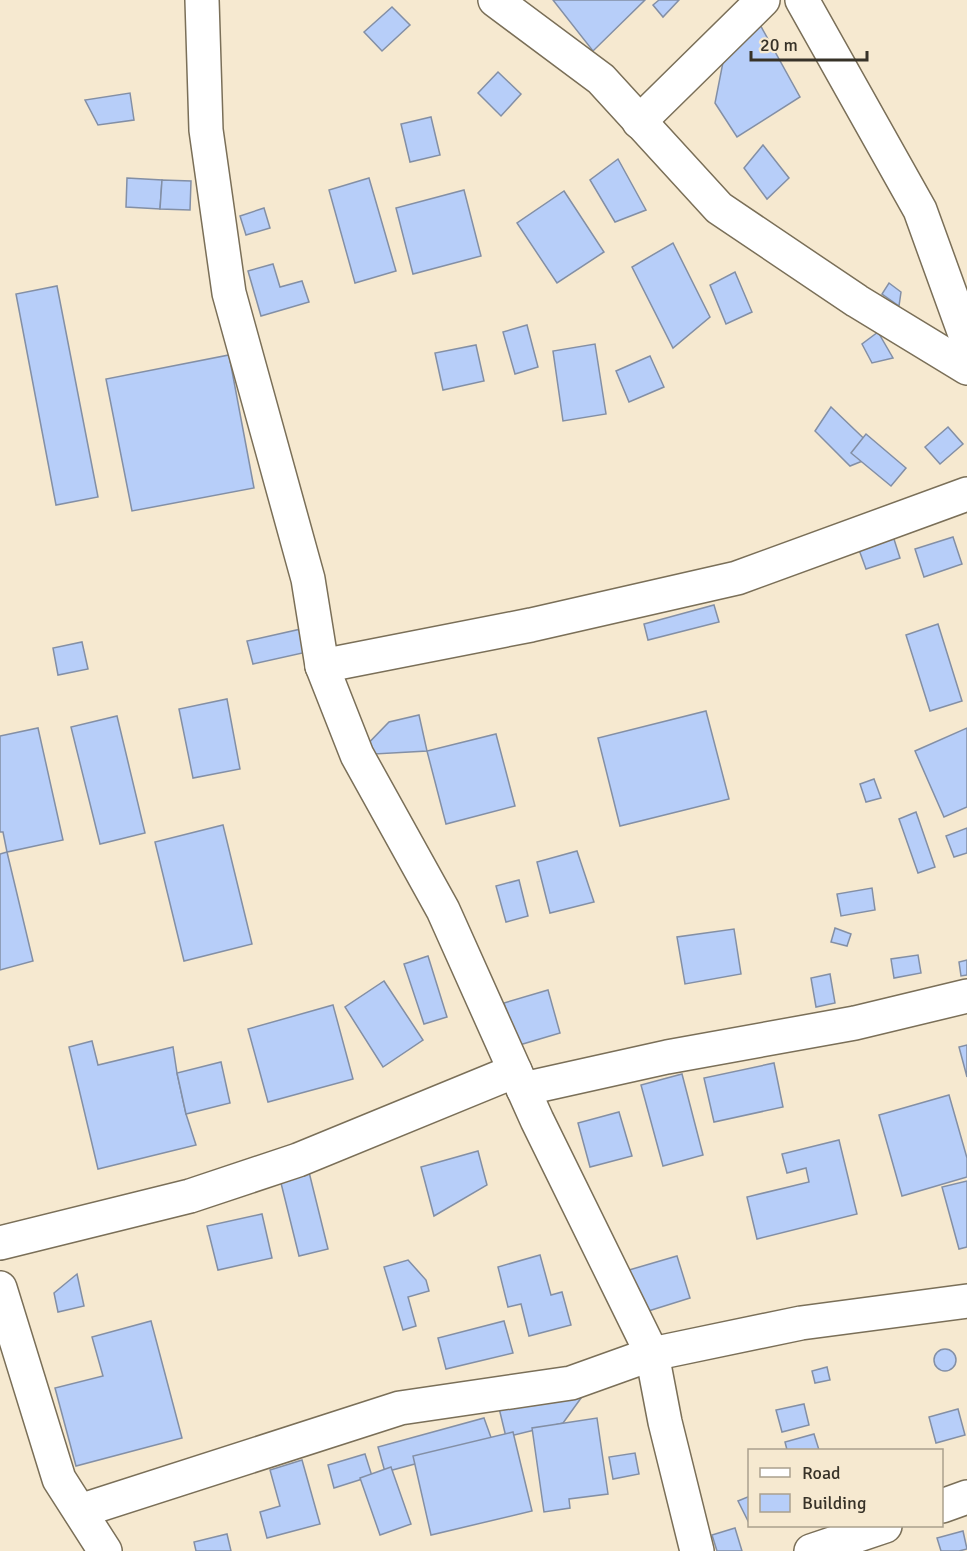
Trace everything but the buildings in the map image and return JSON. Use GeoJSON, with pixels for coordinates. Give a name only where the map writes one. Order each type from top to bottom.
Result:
{"type":"FeatureCollection","features":[{"type":"Feature","properties":{"kind":"street"},"geometry":{"type":"LineString","coordinates":[[202,0],[206,130],[229,293],[308,579],[322,666],[357,755],[443,910],[537,1120],[652,1354],[665,1422],[697,1551]]}},
{"type":"Feature","properties":{"kind":"street"},"geometry":{"type":"LineString","coordinates":[[495,0],[601,79],[719,208],[857,301],[967,368]]}},
{"type":"Feature","properties":{"kind":"street"},"geometry":{"type":"LineString","coordinates":[[639,122],[763,0]]}},
{"type":"Feature","properties":{"kind":"street"},"geometry":{"type":"LineString","coordinates":[[802,0],[921,210],[967,340]]}},
{"type":"Feature","properties":{"kind":"street"},"geometry":{"type":"LineString","coordinates":[[322,666],[531,625],[737,578],[967,494]]}},
{"type":"Feature","properties":{"kind":"street"},"geometry":{"type":"LineString","coordinates":[[0,1243],[190,1196],[298,1160],[519,1080],[667,1057],[855,1023],[967,996]]}},
{"type":"Feature","properties":{"kind":"street"},"geometry":{"type":"LineString","coordinates":[[0,1288],[60,1479],[105,1551]]}},
{"type":"Feature","properties":{"kind":"street"},"geometry":{"type":"LineString","coordinates":[[80,1510],[400,1408],[571,1383],[652,1354],[801,1323],[967,1301]]}},
{"type":"Feature","properties":{"kind":"street"},"geometry":{"type":"LineString","coordinates":[[943,1506],[967,1497]]}},
{"type":"Feature","properties":{"kind":"street"},"geometry":{"type":"LineString","coordinates":[[811,1551],[882,1527]]}}]}
